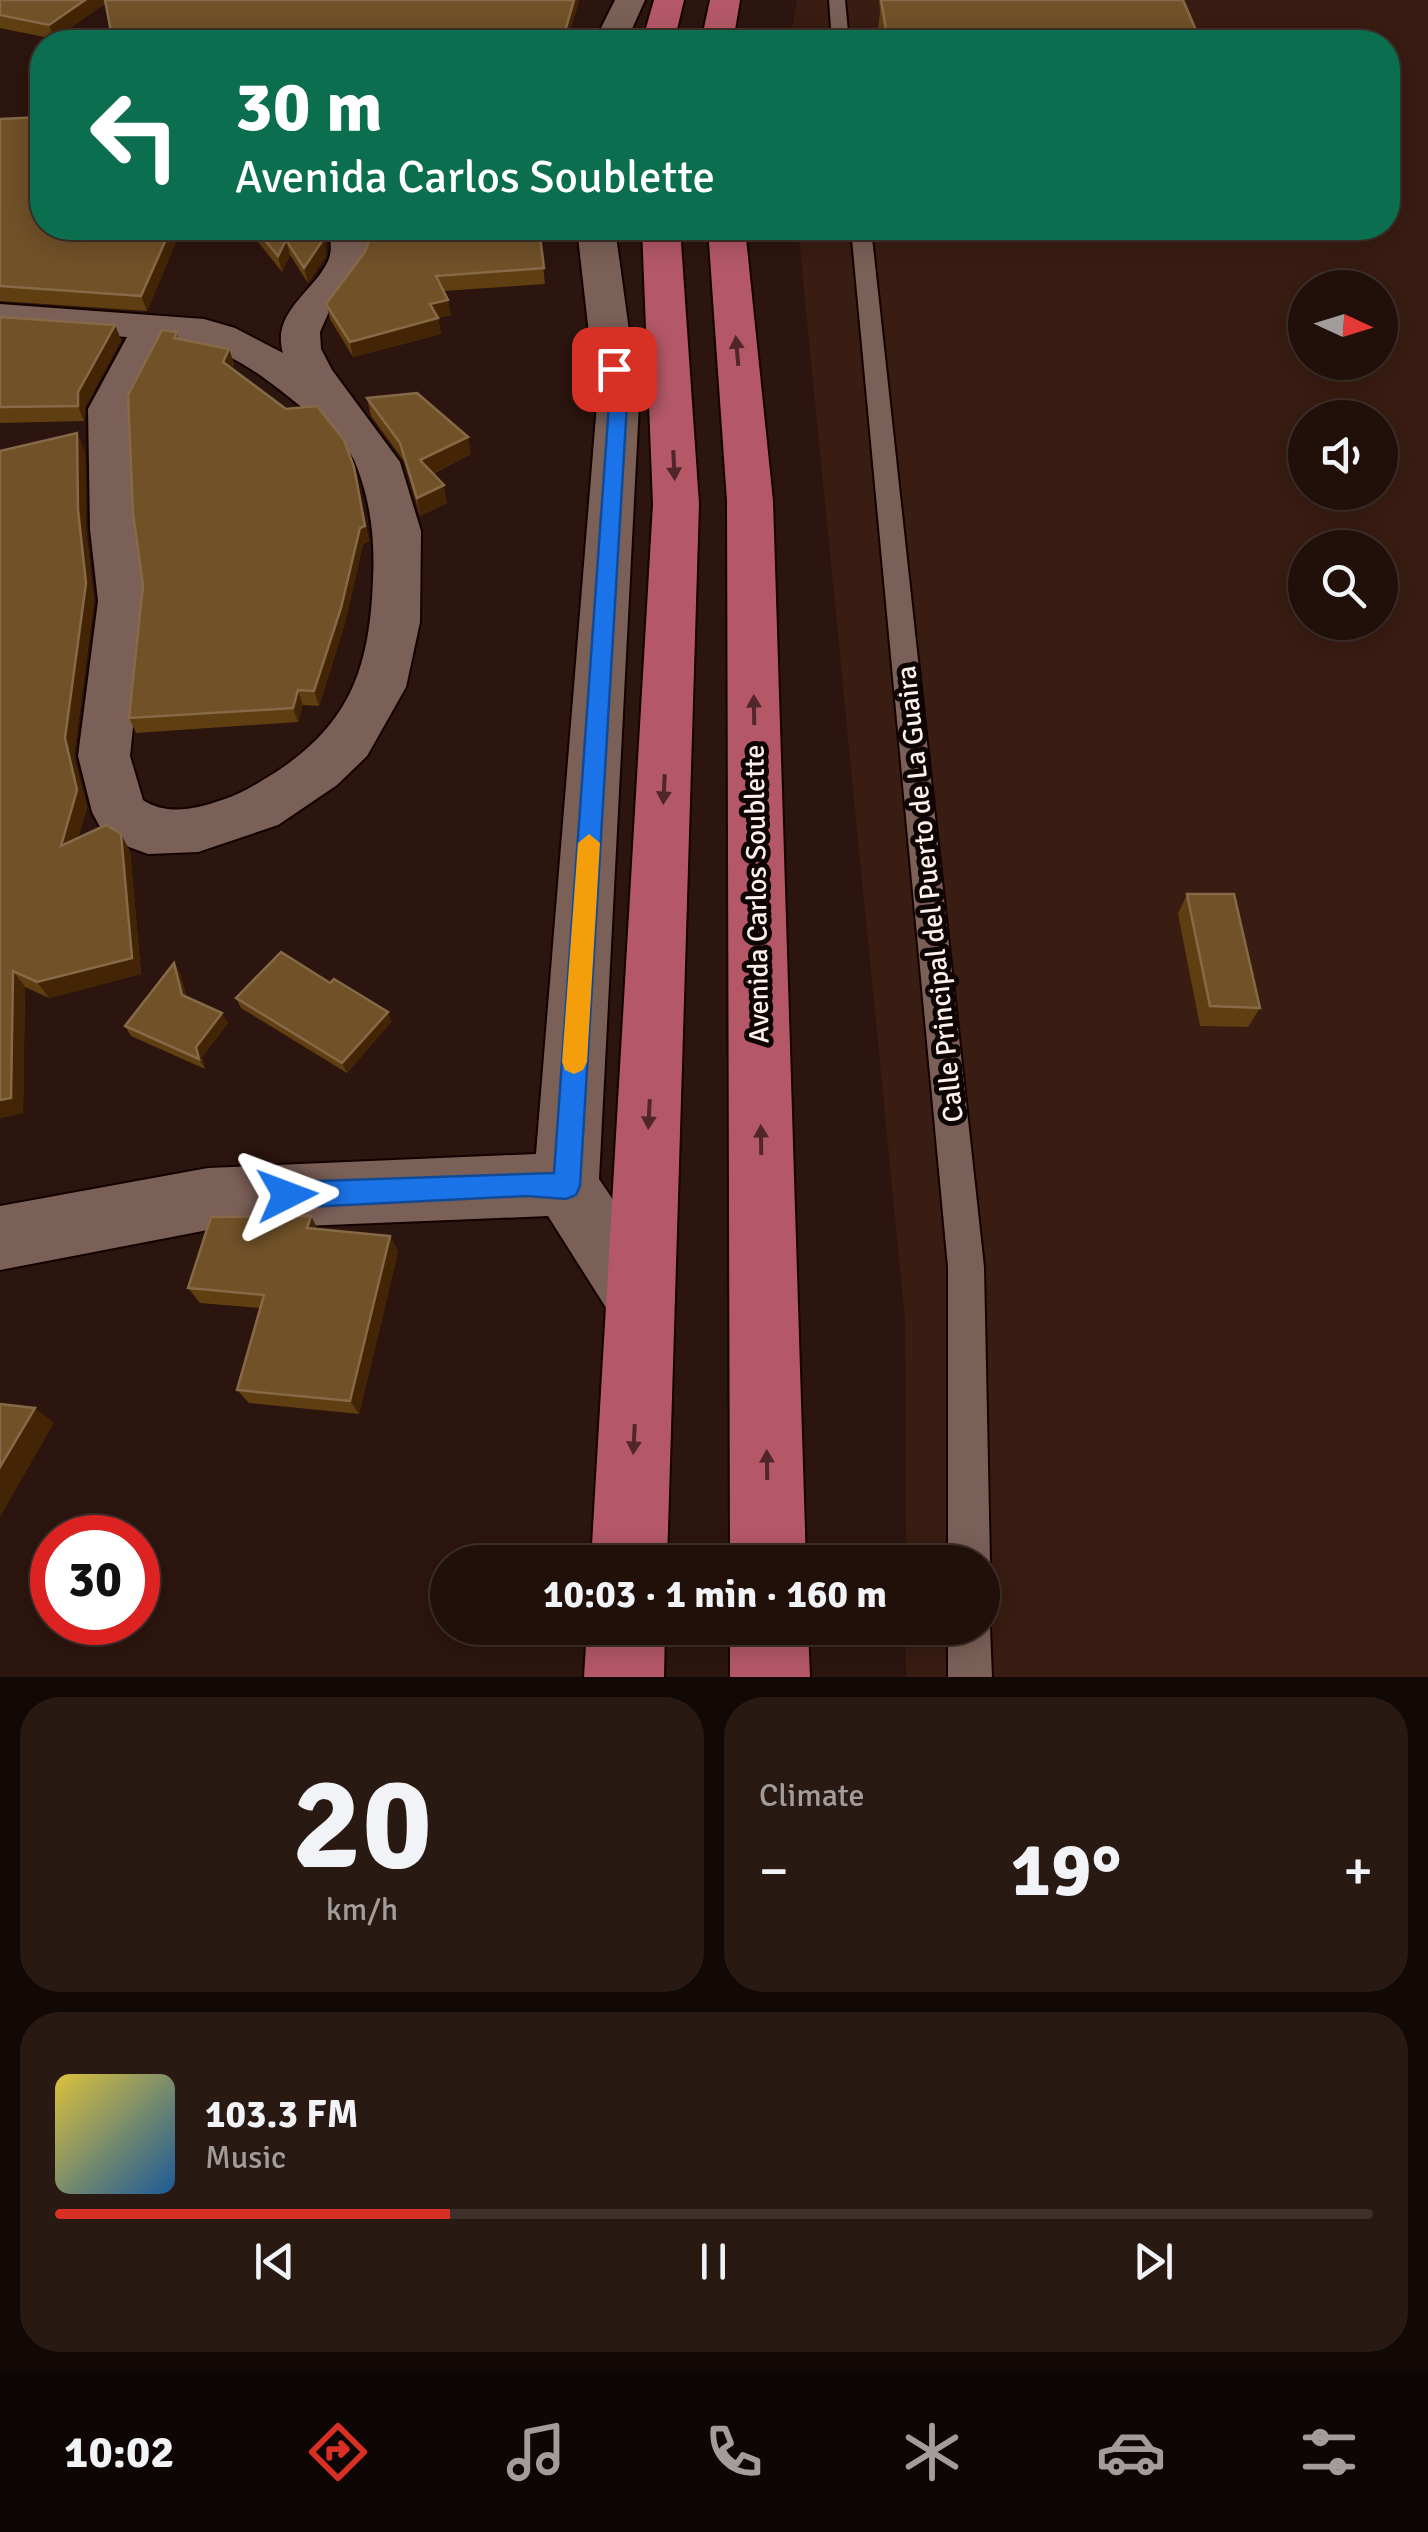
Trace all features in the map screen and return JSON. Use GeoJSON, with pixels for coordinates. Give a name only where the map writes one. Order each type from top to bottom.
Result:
{"type":"FeatureCollection","features":[{"type":"Feature","properties":{"kind":"main road"},"geometry":{"type":"LineString","coordinates":[[661,30],[670,0]]}},
{"type":"Feature","properties":{"kind":"main road"},"geometry":{"type":"LineString","coordinates":[[720,30],[726,0]]}},
{"type":"Feature","properties":{"kind":"main road"},"geometry":{"type":"LineString","coordinates":[[630,1545],[676,504],[661,240]]}},
{"type":"Feature","properties":{"kind":"main road","name":"Avenida Carlos Soublette"},"geometry":{"type":"LineString","coordinates":[[727,240],[750,501],[768,1545]]}},
{"type":"Feature","properties":{"kind":"main road"},"geometry":{"type":"LineString","coordinates":[[624,1677],[625,1645]]}},
{"type":"Feature","properties":{"kind":"main road"},"geometry":{"type":"LineString","coordinates":[[770,1645],[770,1677]]}},
{"type":"Feature","properties":{"kind":"street"},"geometry":{"type":"LineString","coordinates":[[616,30],[630,0]]}},
{"type":"Feature","properties":{"kind":"street"},"geometry":{"type":"LineString","coordinates":[[153,328],[109,410],[113,529],[122,601],[104,756],[120,812],[148,832],[198,830],[259,810],[318,771],[349,742],[381,686],[396,622],[398,531],[378,462],[312,372],[300,332],[322,292],[346,266],[349,240]]}},
{"type":"Feature","properties":{"kind":"street"},"geometry":{"type":"LineString","coordinates":[[598,240],[618,404],[566,1186],[640,1300]]}},
{"type":"Feature","properties":{"kind":"street"},"geometry":{"type":"LineString","coordinates":[[0,316],[204,331],[262,322],[322,292]]}},
{"type":"Feature","properties":{"kind":"street"},"geometry":{"type":"LineString","coordinates":[[204,331],[233,340],[264,358],[346,421]]}},
{"type":"Feature","properties":{"kind":"street"},"geometry":{"type":"LineString","coordinates":[[0,1238],[208,1198],[526,1184],[566,1186]]}},
{"type":"Feature","properties":{"kind":"lane"},"geometry":{"type":"LineString","coordinates":[[836,0],[840,30]]}},
{"type":"Feature","properties":{"kind":"lane","name":"Calle Principal del Puerto de La Guaira"},"geometry":{"type":"LineString","coordinates":[[861,240],[966,1267],[969,1545]]}},
{"type":"Feature","properties":{"kind":"lane"},"geometry":{"type":"LineString","coordinates":[[969,1645],[970,1677]]}},
{"type":"Feature","properties":{"kind":"shaded area"},"geometry":{"type":"Polygon","coordinates":[[[797,0],[1428,0],[1428,1677],[906,1677],[906,1645],[1000,1645],[1000,1545],[906,1545],[905,1319],[799,240],[1400,240],[1400,30],[792,30],[797,0]]]}},
{"type":"Feature","properties":{"kind":"building"},"geometry":{"type":"Polygon","coordinates":[[[0,0],[85,0],[49,25],[0,15],[0,0]]]}},
{"type":"Feature","properties":{"kind":"building"},"geometry":{"type":"Polygon","coordinates":[[[105,0],[574,0],[565,30],[111,30],[105,0]]]}},
{"type":"Feature","properties":{"kind":"building"},"geometry":{"type":"Polygon","coordinates":[[[881,0],[1183,0],[1196,30],[886,30],[881,0]]]}},
{"type":"Feature","properties":{"kind":"building"},"geometry":{"type":"Polygon","coordinates":[[[30,118],[30,240],[166,240],[141,296],[0,286],[0,119],[30,118]]]}},
{"type":"Feature","properties":{"kind":"building"},"geometry":{"type":"Polygon","coordinates":[[[265,240],[286,240],[278,256],[265,240]]]}},
{"type":"Feature","properties":{"kind":"building"},"geometry":{"type":"Polygon","coordinates":[[[286,240],[322,240],[322,241],[304,268],[286,240]]]}},
{"type":"Feature","properties":{"kind":"building"},"geometry":{"type":"Polygon","coordinates":[[[369,240],[540,240],[544,268],[436,276],[448,300],[430,304],[438,318],[350,342],[326,304],[365,252],[369,240]]]}},
{"type":"Feature","properties":{"kind":"building"},"geometry":{"type":"Polygon","coordinates":[[[0,317],[115,325],[78,392],[78,406],[0,407],[0,317]]]}},
{"type":"Feature","properties":{"kind":"building"},"geometry":{"type":"Polygon","coordinates":[[[162,330],[177,332],[174,338],[229,349],[223,362],[286,409],[317,406],[344,440],[354,467],[365,526],[360,528],[341,608],[314,691],[298,690],[293,708],[129,718],[143,585],[133,513],[128,395],[162,330]]]}},
{"type":"Feature","properties":{"kind":"building"},"geometry":{"type":"Polygon","coordinates":[[[417,393],[468,437],[420,460],[444,485],[417,498],[400,443],[367,398],[417,393]]]}},
{"type":"Feature","properties":{"kind":"building"},"geometry":{"type":"Polygon","coordinates":[[[77,433],[78,510],[86,583],[65,738],[77,790],[61,846],[106,825],[121,834],[132,958],[37,982],[13,971],[11,1098],[0,1100],[0,451],[77,433]]]}},
{"type":"Feature","properties":{"kind":"building"},"geometry":{"type":"Polygon","coordinates":[[[1187,894],[1234,894],[1260,1008],[1210,1006],[1187,894]]]}},
{"type":"Feature","properties":{"kind":"building"},"geometry":{"type":"Polygon","coordinates":[[[281,952],[330,983],[334,979],[388,1012],[342,1063],[236,998],[281,952]]]}},
{"type":"Feature","properties":{"kind":"building"},"geometry":{"type":"Polygon","coordinates":[[[174,963],[182,995],[222,1013],[196,1047],[199,1059],[125,1026],[174,963]]]}},
{"type":"Feature","properties":{"kind":"building"},"geometry":{"type":"Polygon","coordinates":[[[311,1216],[307,1228],[390,1236],[350,1401],[237,1390],[264,1295],[188,1288],[211,1217],[311,1216]]]}},
{"type":"Feature","properties":{"kind":"building"},"geometry":{"type":"Polygon","coordinates":[[[0,1404],[35,1408],[0,1467],[0,1404]]]}},
{"type":"Feature","properties":{"kind":"slow traffic"},"geometry":{"type":"LineString","coordinates":[[574,1062],[589,843]]}},
{"type":"Feature","properties":{"kind":"route"},"geometry":{"type":"LineString","coordinates":[[287,1195],[526,1184],[566,1186],[618,404],[614,369]]}}]}
